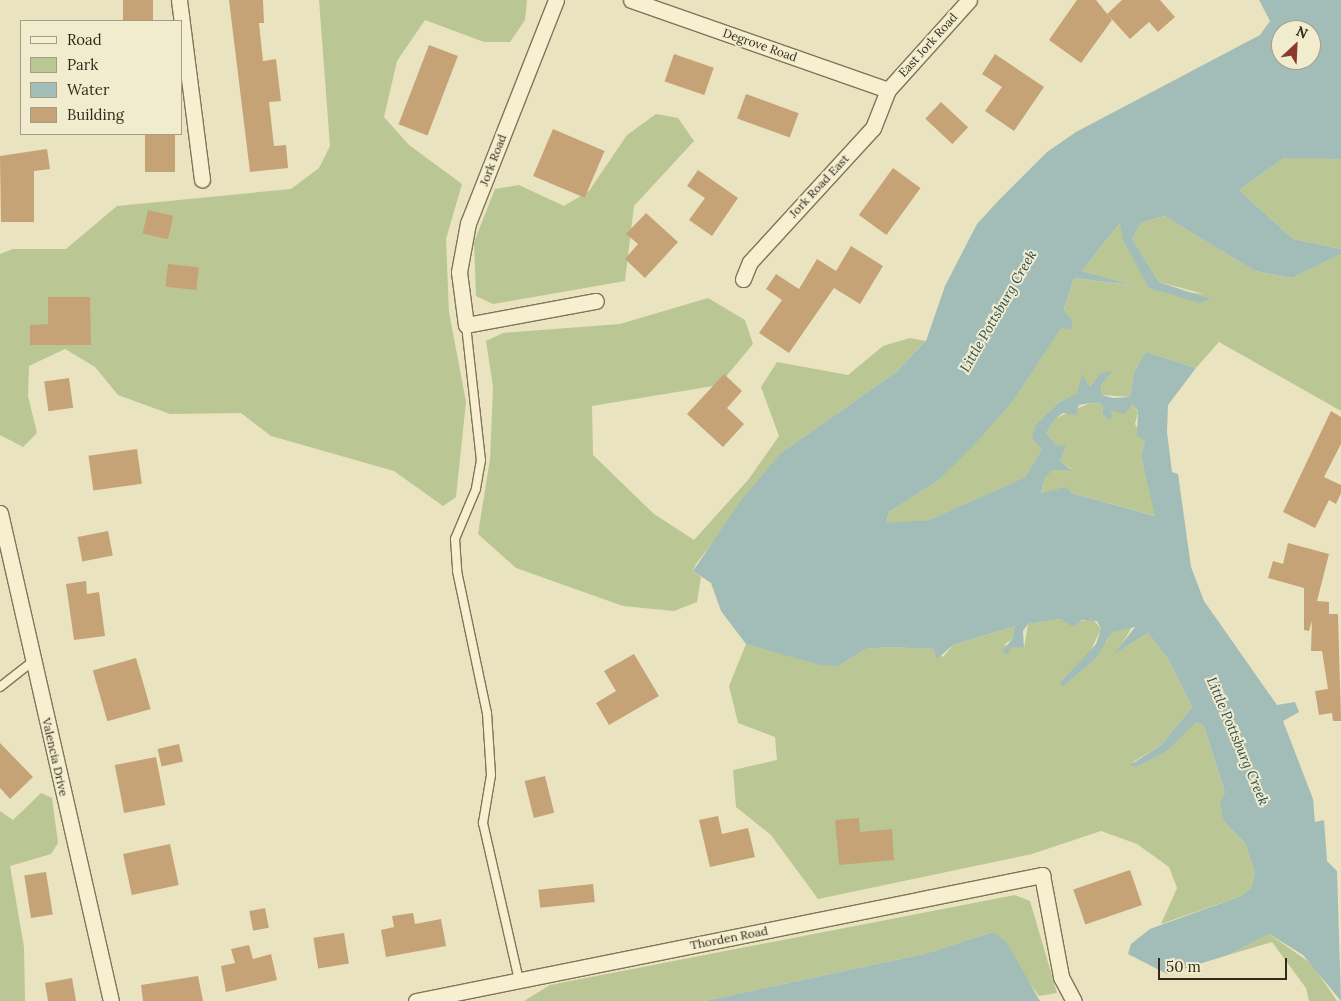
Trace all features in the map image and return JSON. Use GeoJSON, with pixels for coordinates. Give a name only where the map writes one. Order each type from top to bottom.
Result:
{"type":"FeatureCollection","features":[{"type":"Feature","properties":{"kind":"street"},"geometry":{"type":"LineString","coordinates":[[180,0],[202,180]]}},
{"type":"Feature","properties":{"kind":"street","name":"Jork Road"},"geometry":{"type":"LineString","coordinates":[[466,325],[459,272],[468,223],[556,0]]}},
{"type":"Feature","properties":{"kind":"street","name":"Degrove Road"},"geometry":{"type":"LineString","coordinates":[[632,0],[888,90]]}},
{"type":"Feature","properties":{"kind":"street","name":"East Jork Road"},"geometry":{"type":"LineString","coordinates":[[888,90],[969,0]]}},
{"type":"Feature","properties":{"kind":"street","name":"Jork Road East"},"geometry":{"type":"LineString","coordinates":[[743,279],[750,262],[873,128],[888,90]]}},
{"type":"Feature","properties":{"kind":"street"},"geometry":{"type":"LineString","coordinates":[[466,325],[596,302]]}},
{"type":"Feature","properties":{"kind":"street","name":"Valencia Drive"},"geometry":{"type":"LineString","coordinates":[[0,513],[111,1001]]}},
{"type":"Feature","properties":{"kind":"street","name":"Thorden Road"},"geometry":{"type":"LineString","coordinates":[[416,1001],[1042,874],[1061,977],[1074,1001]]}},
{"type":"Feature","properties":{"kind":"lane"},"geometry":{"type":"LineString","coordinates":[[466,325],[480,416],[481,460],[476,489],[455,539],[457,571],[487,712],[491,775],[483,823],[519,980]]}},
{"type":"Feature","properties":{"kind":"lane"},"geometry":{"type":"LineString","coordinates":[[0,687],[33,661]]}},
{"type":"Feature","properties":{"kind":"green space"},"geometry":{"type":"Polygon","coordinates":[[[319,0],[527,0],[525,20],[510,42],[484,42],[425,20],[397,61],[384,117],[409,145],[462,184],[446,239],[449,312],[466,402],[456,497],[443,506],[394,471],[271,436],[241,413],[170,414],[118,395],[95,367],[65,349],[29,366],[28,396],[37,433],[23,447],[0,435],[0,254],[13,249],[66,249],[117,206],[291,189],[319,168],[330,146],[319,0]]]}},
{"type":"Feature","properties":{"kind":"green space"},"geometry":{"type":"Polygon","coordinates":[[[656,114],[678,118],[694,141],[634,206],[625,281],[493,304],[476,296],[474,242],[495,189],[519,185],[564,206],[589,191],[627,135],[656,114]]]}},
{"type":"Feature","properties":{"kind":"green space"},"geometry":{"type":"Polygon","coordinates":[[[1300,155],[1341,159],[1341,249],[1293,239],[1239,190],[1284,158],[1300,155]]]}},
{"type":"Feature","properties":{"kind":"green space"},"geometry":{"type":"Polygon","coordinates":[[[1164,216],[1255,271],[1292,278],[1341,254],[1341,411],[1219,342],[1196,368],[1146,352],[1134,372],[1130,397],[1102,395],[1101,385],[1112,372],[1100,373],[1090,387],[1058,403],[1036,424],[1042,449],[1025,477],[929,520],[886,524],[889,512],[939,480],[1013,401],[1061,327],[1073,322],[1064,311],[1074,278],[1131,285],[1082,271],[1121,222],[1149,288],[1204,294],[1159,282],[1132,239],[1141,223],[1164,216]]]}},
{"type":"Feature","properties":{"kind":"green space"},"geometry":{"type":"Polygon","coordinates":[[[708,298],[745,320],[753,344],[719,385],[592,406],[593,455],[654,514],[694,540],[748,480],[779,436],[761,387],[777,362],[848,375],[883,346],[910,338],[926,341],[896,372],[781,453],[696,564],[693,571],[701,577],[697,602],[674,611],[623,606],[516,568],[478,534],[490,459],[493,387],[486,341],[503,333],[620,324],[708,298]]]}},
{"type":"Feature","properties":{"kind":"green space"},"geometry":{"type":"Polygon","coordinates":[[[1090,403],[1102,404],[1102,410],[1110,415],[1110,410],[1132,404],[1138,412],[1135,424],[1145,441],[1141,456],[1156,516],[1071,493],[1041,494],[1045,476],[1053,470],[1072,469],[1060,461],[1065,445],[1058,446],[1046,433],[1056,418],[1090,403]]]}},
{"type":"Feature","properties":{"kind":"green space"},"geometry":{"type":"Polygon","coordinates":[[[1061,619],[1070,623],[1093,619],[1101,629],[1087,658],[1061,683],[1107,641],[1111,632],[1134,624],[1116,653],[1148,633],[1168,659],[1192,707],[1161,745],[1133,762],[1137,767],[1166,752],[1187,728],[1196,722],[1204,726],[1225,793],[1224,822],[1245,843],[1255,873],[1251,888],[1241,896],[1161,924],[1177,888],[1169,867],[1137,844],[1101,831],[1032,854],[818,899],[771,835],[736,807],[733,770],[777,760],[775,737],[738,723],[729,686],[746,644],[838,666],[866,649],[887,647],[935,649],[943,657],[953,645],[1015,626],[1012,639],[1004,645],[1024,648],[1028,624],[1061,619]]]}},
{"type":"Feature","properties":{"kind":"green space"},"geometry":{"type":"Polygon","coordinates":[[[41,793],[52,798],[58,843],[51,854],[10,866],[24,947],[25,1001],[0,1001],[0,811],[13,820],[41,793]]]}},
{"type":"Feature","properties":{"kind":"green space"},"geometry":{"type":"Polygon","coordinates":[[[1015,895],[1030,901],[1057,993],[1039,996],[993,932],[924,954],[704,1001],[524,1001],[550,985],[1015,895]]]}},
{"type":"Feature","properties":{"kind":"green space"},"geometry":{"type":"Polygon","coordinates":[[[1269,934],[1312,964],[1337,1001],[1309,1001],[1306,988],[1272,942],[1228,955],[1269,934]]]}},
{"type":"Feature","properties":{"kind":"water","name":"Little Pottsburg Creek"},"geometry":{"type":"Polygon","coordinates":[[[1259,0],[1341,0],[1341,159],[1284,158],[1239,190],[1293,239],[1341,249],[1341,254],[1292,278],[1255,271],[1164,216],[1141,223],[1132,239],[1159,282],[1210,299],[1200,303],[1149,288],[1123,240],[1120,223],[1082,271],[1132,285],[1074,278],[1064,310],[1073,322],[1071,329],[1061,328],[1013,401],[973,446],[939,480],[889,512],[886,523],[929,520],[1025,477],[1042,449],[1032,438],[1036,424],[1058,403],[1077,393],[1082,374],[1090,387],[1100,373],[1113,371],[1101,385],[1102,395],[1113,398],[1130,397],[1134,372],[1146,352],[1196,368],[1168,405],[1167,432],[1172,472],[1178,474],[1191,567],[1204,601],[1277,705],[1295,702],[1299,712],[1283,721],[1313,799],[1315,822],[1324,820],[1327,861],[1337,871],[1341,1001],[1303,955],[1269,934],[1228,955],[1167,974],[1128,954],[1131,944],[1150,929],[1241,896],[1251,888],[1255,873],[1245,843],[1224,822],[1220,802],[1225,793],[1204,726],[1196,722],[1166,752],[1137,767],[1130,765],[1161,745],[1192,707],[1168,659],[1148,633],[1113,655],[1135,627],[1112,632],[1096,658],[1062,687],[1060,683],[1096,644],[1101,629],[1097,621],[1082,620],[1073,627],[1061,619],[1028,624],[1023,631],[1024,648],[1012,647],[1008,654],[1002,652],[1012,639],[1015,626],[953,645],[937,659],[934,649],[887,647],[866,649],[838,666],[820,665],[746,644],[721,611],[711,583],[693,571],[742,499],[781,453],[896,372],[926,341],[945,286],[977,224],[1047,152],[1076,132],[1260,35],[1270,21],[1259,0]],[[1090,403],[1079,405],[1076,415],[1063,413],[1056,418],[1046,433],[1058,446],[1066,444],[1060,461],[1072,470],[1053,470],[1045,477],[1041,493],[1066,487],[1071,493],[1155,516],[1141,456],[1145,441],[1137,436],[1138,411],[1132,404],[1125,414],[1110,410],[1113,417],[1109,419],[1103,415],[1102,404],[1090,403]]]}},
{"type":"Feature","properties":{"kind":"water"},"geometry":{"type":"Polygon","coordinates":[[[993,932],[1007,943],[1040,1001],[704,1001],[924,954],[993,932]]]}},
{"type":"Feature","properties":{"kind":"building"},"geometry":{"type":"Polygon","coordinates":[[[123,0],[153,0],[153,20],[123,20],[123,0]]]}},
{"type":"Feature","properties":{"kind":"building"},"geometry":{"type":"Polygon","coordinates":[[[229,0],[263,0],[264,23],[259,23],[263,61],[276,59],[281,101],[269,102],[274,146],[286,145],[288,168],[250,172],[229,0]]]}},
{"type":"Feature","properties":{"kind":"building"},"geometry":{"type":"Polygon","coordinates":[[[1077,0],[1096,0],[1112,20],[1081,63],[1049,40],[1077,0]]]}},
{"type":"Feature","properties":{"kind":"building"},"geometry":{"type":"Polygon","coordinates":[[[1122,0],[1160,0],[1175,17],[1158,32],[1149,22],[1130,39],[1107,14],[1122,0]]]}},
{"type":"Feature","properties":{"kind":"building"},"geometry":{"type":"Polygon","coordinates":[[[429,45],[458,56],[427,135],[399,124],[429,45]]]}},
{"type":"Feature","properties":{"kind":"building"},"geometry":{"type":"Polygon","coordinates":[[[674,54],[714,68],[704,95],[665,81],[674,54]]]}},
{"type":"Feature","properties":{"kind":"building"},"geometry":{"type":"Polygon","coordinates":[[[995,54],[1044,87],[1014,131],[985,111],[1002,87],[982,74],[995,54]]]}},
{"type":"Feature","properties":{"kind":"building"},"geometry":{"type":"Polygon","coordinates":[[[746,94],[799,113],[790,138],[737,118],[746,94]]]}},
{"type":"Feature","properties":{"kind":"building"},"geometry":{"type":"Polygon","coordinates":[[[941,102],[968,127],[952,144],[925,119],[941,102]]]}},
{"type":"Feature","properties":{"kind":"building"},"geometry":{"type":"Polygon","coordinates":[[[553,129],[605,151],[585,198],[533,176],[553,129]]]}},
{"type":"Feature","properties":{"kind":"building"},"geometry":{"type":"Polygon","coordinates":[[[145,135],[175,135],[175,172],[145,172],[145,135]]]}},
{"type":"Feature","properties":{"kind":"building"},"geometry":{"type":"Polygon","coordinates":[[[47,149],[50,169],[34,171],[34,222],[1,222],[0,156],[47,149]]]}},
{"type":"Feature","properties":{"kind":"building"},"geometry":{"type":"Polygon","coordinates":[[[893,168],[921,188],[886,235],[859,215],[893,168]]]}},
{"type":"Feature","properties":{"kind":"building"},"geometry":{"type":"Polygon","coordinates":[[[698,170],[738,198],[712,236],[689,220],[705,198],[687,186],[698,170]]]}},
{"type":"Feature","properties":{"kind":"building"},"geometry":{"type":"Polygon","coordinates":[[[148,210],[173,216],[168,239],[143,233],[148,210]]]}},
{"type":"Feature","properties":{"kind":"building"},"geometry":{"type":"Polygon","coordinates":[[[646,213],[678,242],[645,278],[625,259],[638,244],[626,234],[646,213]]]}},
{"type":"Feature","properties":{"kind":"building"},"geometry":{"type":"Polygon","coordinates":[[[851,246],[883,266],[860,304],[834,288],[789,353],[759,333],[782,300],[766,289],[776,274],[799,289],[817,259],[836,271],[851,246]]]}},
{"type":"Feature","properties":{"kind":"building"},"geometry":{"type":"Polygon","coordinates":[[[168,264],[199,267],[196,290],[166,287],[168,264]]]}},
{"type":"Feature","properties":{"kind":"building"},"geometry":{"type":"Polygon","coordinates":[[[48,297],[90,297],[91,345],[30,345],[30,325],[48,324],[48,297]]]}},
{"type":"Feature","properties":{"kind":"building"},"geometry":{"type":"Polygon","coordinates":[[[724,374],[742,391],[727,408],[744,424],[723,447],[687,414],[724,374]]]}},
{"type":"Feature","properties":{"kind":"building"},"geometry":{"type":"Polygon","coordinates":[[[69,378],[73,408],[48,411],[44,381],[69,378]]]}},
{"type":"Feature","properties":{"kind":"building"},"geometry":{"type":"Polygon","coordinates":[[[1331,411],[1341,417],[1341,444],[1324,477],[1341,485],[1341,493],[1336,504],[1329,500],[1315,528],[1283,512],[1331,411]]]}},
{"type":"Feature","properties":{"kind":"building"},"geometry":{"type":"Polygon","coordinates":[[[137,449],[142,484],[93,490],[88,456],[137,449]]]}},
{"type":"Feature","properties":{"kind":"building"},"geometry":{"type":"Polygon","coordinates":[[[108,531],[113,556],[82,561],[78,537],[108,531]]]}},
{"type":"Feature","properties":{"kind":"building"},"geometry":{"type":"Polygon","coordinates":[[[1288,543],[1329,554],[1317,601],[1329,602],[1329,614],[1338,614],[1341,721],[1333,721],[1332,713],[1319,715],[1315,691],[1328,689],[1322,651],[1311,651],[1312,621],[1309,631],[1304,630],[1304,588],[1268,578],[1273,561],[1283,564],[1288,543]]]}},
{"type":"Feature","properties":{"kind":"building"},"geometry":{"type":"Polygon","coordinates":[[[86,581],[87,594],[99,592],[105,636],[74,640],[66,584],[86,581]]]}},
{"type":"Feature","properties":{"kind":"building"},"geometry":{"type":"Polygon","coordinates":[[[634,654],[659,696],[609,725],[596,703],[616,691],[604,671],[634,654]]]}},
{"type":"Feature","properties":{"kind":"building"},"geometry":{"type":"Polygon","coordinates":[[[136,658],[151,709],[107,721],[93,670],[136,658]]]}},
{"type":"Feature","properties":{"kind":"building"},"geometry":{"type":"Polygon","coordinates":[[[0,743],[33,777],[10,799],[0,788],[0,743]]]}},
{"type":"Feature","properties":{"kind":"building"},"geometry":{"type":"Polygon","coordinates":[[[179,744],[183,762],[162,766],[158,749],[179,744]]]}},
{"type":"Feature","properties":{"kind":"building"},"geometry":{"type":"Polygon","coordinates":[[[156,757],[165,805],[124,813],[115,765],[156,757]]]}},
{"type":"Feature","properties":{"kind":"building"},"geometry":{"type":"Polygon","coordinates":[[[545,776],[554,813],[534,818],[525,781],[545,776]]]}},
{"type":"Feature","properties":{"kind":"building"},"geometry":{"type":"Polygon","coordinates":[[[718,816],[722,834],[748,828],[755,857],[710,867],[699,820],[718,816]]]}},
{"type":"Feature","properties":{"kind":"building"},"geometry":{"type":"Polygon","coordinates":[[[859,818],[860,832],[892,829],[894,860],[839,865],[835,820],[859,818]]]}},
{"type":"Feature","properties":{"kind":"building"},"geometry":{"type":"Polygon","coordinates":[[[170,844],[179,885],[132,895],[123,854],[170,844]]]}},
{"type":"Feature","properties":{"kind":"building"},"geometry":{"type":"Polygon","coordinates":[[[1130,870],[1142,905],[1085,925],[1073,890],[1130,870]]]}},
{"type":"Feature","properties":{"kind":"building"},"geometry":{"type":"Polygon","coordinates":[[[46,872],[53,914],[31,918],[24,875],[46,872]]]}},
{"type":"Feature","properties":{"kind":"building"},"geometry":{"type":"Polygon","coordinates":[[[593,884],[595,902],[540,908],[538,890],[593,884]]]}},
{"type":"Feature","properties":{"kind":"building"},"geometry":{"type":"Polygon","coordinates":[[[265,908],[269,928],[253,931],[249,911],[265,908]]]}},
{"type":"Feature","properties":{"kind":"building"},"geometry":{"type":"Polygon","coordinates":[[[413,913],[415,924],[441,919],[446,946],[386,957],[381,930],[394,927],[392,916],[413,913]]]}},
{"type":"Feature","properties":{"kind":"building"},"geometry":{"type":"Polygon","coordinates":[[[344,933],[349,964],[318,968],[313,938],[344,933]]]}},
{"type":"Feature","properties":{"kind":"building"},"geometry":{"type":"Polygon","coordinates":[[[249,945],[253,959],[271,954],[277,980],[226,992],[221,966],[235,963],[231,949],[249,945]]]}},
{"type":"Feature","properties":{"kind":"building"},"geometry":{"type":"Polygon","coordinates":[[[198,976],[203,1001],[143,1001],[141,985],[198,976]]]}},
{"type":"Feature","properties":{"kind":"building"},"geometry":{"type":"Polygon","coordinates":[[[72,978],[76,1001],[48,1001],[45,983],[72,978]]]}}]}
